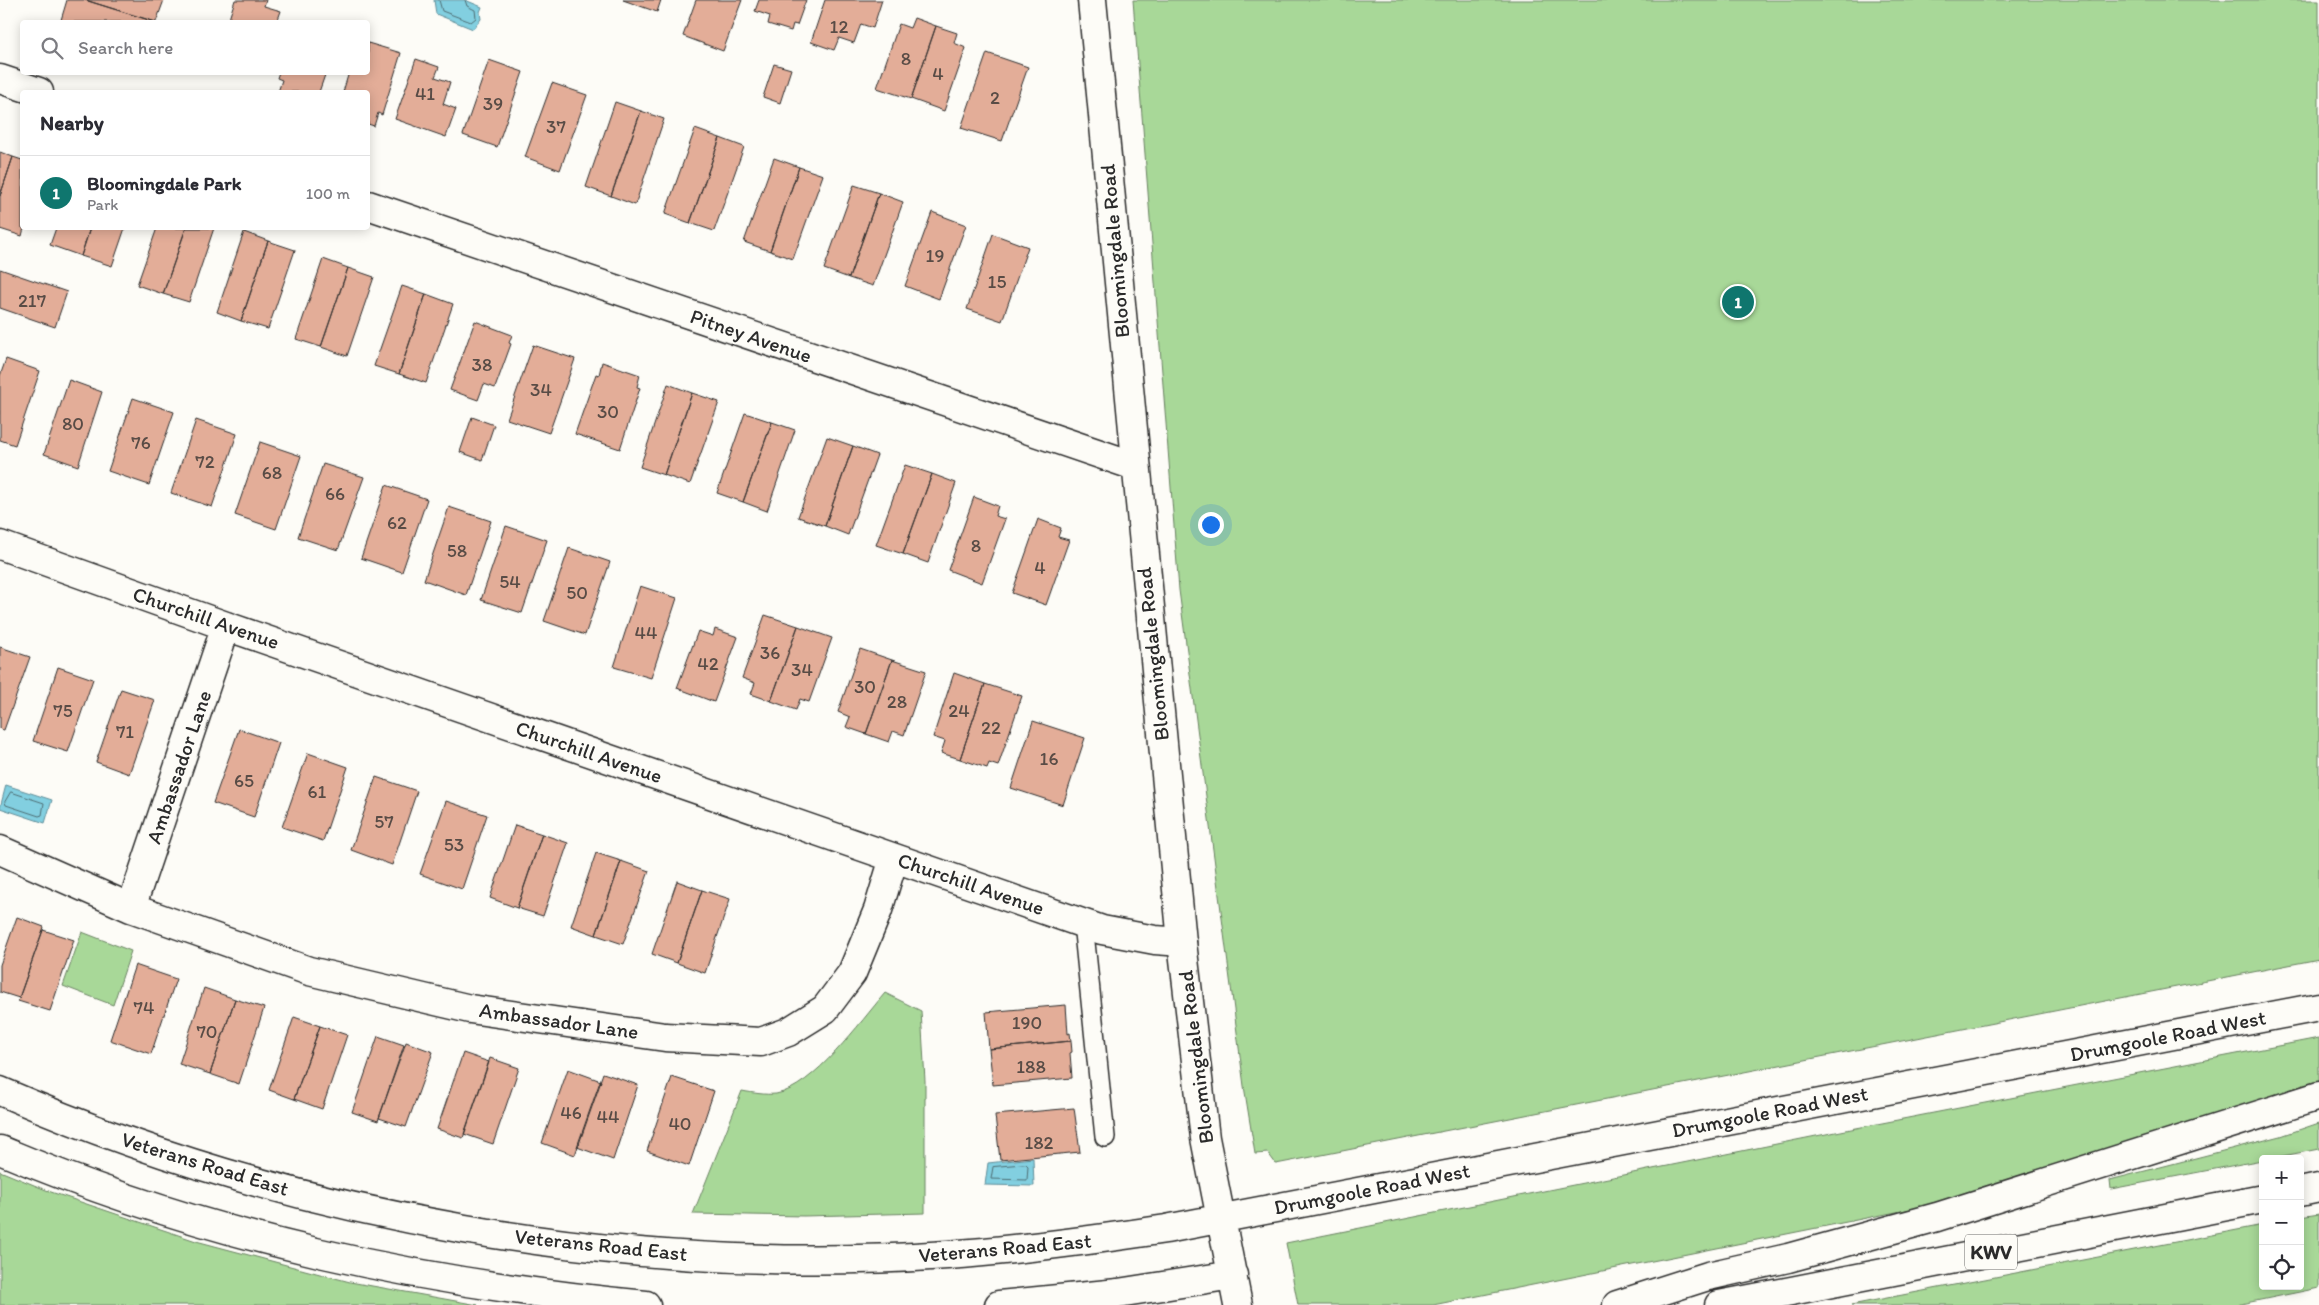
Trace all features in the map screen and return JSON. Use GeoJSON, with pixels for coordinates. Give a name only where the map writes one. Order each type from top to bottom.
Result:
{"type":"FeatureCollection","features":[{"type":"Feature","properties":{"kind":"main road","name":"Bloomingdale Road"},"geometry":{"type":"LineString","coordinates":[[1092,0],[1135,466],[1182,942],[1205,1138],[1238,1304]]}},
{"type":"Feature","properties":{"kind":"main road"},"geometry":{"type":"LineString","coordinates":[[0,79],[33,90]]}},
{"type":"Feature","properties":{"kind":"main road","name":"Pitney Avenue"},"geometry":{"type":"LineString","coordinates":[[370,206],[1135,466]]}},
{"type":"Feature","properties":{"kind":"main road","name":"Churchill Avenue"},"geometry":{"type":"LineString","coordinates":[[0,545],[226,626],[1083,923],[1127,935],[1182,942]]}},
{"type":"Feature","properties":{"kind":"main road","name":"Ambassador Lane"},"geometry":{"type":"LineString","coordinates":[[131,908],[226,626]]}},
{"type":"Feature","properties":{"kind":"main road","name":"Ambassador Lane"},"geometry":{"type":"LineString","coordinates":[[0,850],[131,908],[310,971],[470,1009],[665,1037],[761,1042],[788,1032],[825,1009],[852,973],[878,910],[894,858]]}},
{"type":"Feature","properties":{"kind":"main road","name":"Drumgoole Road West"},"geometry":{"type":"LineString","coordinates":[[1221,1219],[2319,1007]]}},
{"type":"Feature","properties":{"kind":"main road","name":"Veterans Road East"},"geometry":{"type":"LineString","coordinates":[[0,1091],[150,1150],[287,1190],[409,1218],[545,1241],[607,1248],[743,1257],[820,1259],[944,1255],[1082,1242],[1221,1219]]}},
{"type":"Feature","properties":{"kind":"main road"},"geometry":{"type":"LineString","coordinates":[[1617,1305],[1708,1276],[1797,1255],[1937,1217],[2319,1096]]}},
{"type":"Feature","properties":{"kind":"main road"},"geometry":{"type":"LineString","coordinates":[[0,1150],[61,1175],[139,1202],[248,1236],[314,1253],[378,1267],[496,1287],[646,1305]]}},
{"type":"Feature","properties":{"kind":"main road"},"geometry":{"type":"LineString","coordinates":[[2304,1191],[2319,1188]]}},
{"type":"Feature","properties":{"kind":"main road","name":"KWV"},"geometry":{"type":"LineString","coordinates":[[1719,1305],[2259,1200]]}},
{"type":"Feature","properties":{"kind":"main road"},"geometry":{"type":"LineString","coordinates":[[999,1305],[1118,1293],[1233,1275]]}},
{"type":"Feature","properties":{"kind":"lane"},"geometry":{"type":"LineString","coordinates":[[1083,923],[1105,1137]]}},
{"type":"Feature","properties":{"kind":"green space"},"geometry":{"type":"Polygon","coordinates":[[[1133,0],[2319,0],[2319,959],[1276,1164],[1268,1153],[1255,1154],[1244,1086],[1179,590],[1133,0]]]}},
{"type":"Feature","properties":{"kind":"green space"},"geometry":{"type":"Polygon","coordinates":[[[82,932],[131,951],[113,1005],[63,986],[82,932]]]}},
{"type":"Feature","properties":{"kind":"green space"},"geometry":{"type":"Polygon","coordinates":[[[885,993],[921,1011],[925,1081],[925,1213],[804,1216],[693,1214],[742,1091],[776,1094],[790,1089],[805,1080],[850,1036],[885,993]]]}},
{"type":"Feature","properties":{"kind":"green space"},"geometry":{"type":"Polygon","coordinates":[[[2319,1038],[2319,1085],[1991,1193],[1433,1305],[1298,1305],[1286,1243],[1841,1131],[2319,1038]]]}},
{"type":"Feature","properties":{"kind":"green space"},"geometry":{"type":"Polygon","coordinates":[[[2319,1123],[2319,1149],[2288,1155],[2259,1155],[2259,1161],[2111,1189],[2110,1180],[2281,1136],[2319,1123]]]}},
{"type":"Feature","properties":{"kind":"green space"},"geometry":{"type":"Polygon","coordinates":[[[0,1171],[51,1192],[196,1241],[350,1282],[478,1305],[0,1305],[0,1171]]]}},
{"type":"Feature","properties":{"kind":"green space"},"geometry":{"type":"Polygon","coordinates":[[[2319,1214],[2319,1288],[2236,1305],[1851,1305],[2259,1226],[2259,1290],[2304,1290],[2304,1216],[2319,1214]]]}},
{"type":"Feature","properties":{"kind":"water"},"geometry":{"type":"Polygon","coordinates":[[[434,0],[465,0],[482,7],[480,12],[481,19],[473,29],[436,14],[434,0]]]}},
{"type":"Feature","properties":{"kind":"water"},"geometry":{"type":"Polygon","coordinates":[[[6,785],[52,800],[45,823],[0,808],[6,785]]]}},
{"type":"Feature","properties":{"kind":"water"},"geometry":{"type":"Polygon","coordinates":[[[1033,1158],[1034,1186],[985,1185],[988,1163],[1033,1158]]]}},
{"type":"Feature","properties":{"kind":"building"},"geometry":{"type":"Polygon","coordinates":[[[67,0],[85,0],[149,20],[61,20],[67,0]]]}},
{"type":"Feature","properties":{"kind":"building"},"geometry":{"type":"Polygon","coordinates":[[[85,0],[164,0],[157,20],[150,20],[85,0]]]}},
{"type":"Feature","properties":{"kind":"building"},"geometry":{"type":"Polygon","coordinates":[[[235,0],[266,0],[264,6],[281,11],[278,20],[229,20],[235,0]]]}},
{"type":"Feature","properties":{"kind":"building"},"geometry":{"type":"Polygon","coordinates":[[[623,0],[661,0],[657,12],[623,0]]]}},
{"type":"Feature","properties":{"kind":"building"},"geometry":{"type":"Polygon","coordinates":[[[696,0],[742,0],[723,51],[683,36],[696,0]]]}},
{"type":"Feature","properties":{"kind":"building"},"geometry":{"type":"Polygon","coordinates":[[[759,0],[806,0],[797,25],[793,24],[791,31],[768,24],[770,16],[755,11],[759,0]]]}},
{"type":"Feature","properties":{"kind":"building"},"geometry":{"type":"Polygon","coordinates":[[[825,0],[882,0],[873,28],[861,24],[854,43],[839,38],[834,50],[811,42],[825,0]]]}},
{"type":"Feature","properties":{"kind":"building"},"geometry":{"type":"Polygon","coordinates":[[[914,18],[936,26],[911,99],[877,88],[899,24],[910,28],[914,18]]]}},
{"type":"Feature","properties":{"kind":"building"},"geometry":{"type":"Polygon","coordinates":[[[936,26],[957,33],[954,43],[966,48],[944,111],[911,99],[936,26]]]}},
{"type":"Feature","properties":{"kind":"building"},"geometry":{"type":"Polygon","coordinates":[[[370,44],[401,53],[382,115],[378,113],[374,126],[370,125],[370,90],[344,90],[348,75],[370,75],[370,44]]]}},
{"type":"Feature","properties":{"kind":"building"},"geometry":{"type":"Polygon","coordinates":[[[987,53],[1028,67],[1002,141],[961,128],[987,53]]]}},
{"type":"Feature","properties":{"kind":"building"},"geometry":{"type":"Polygon","coordinates":[[[416,59],[439,67],[435,77],[450,82],[443,104],[456,109],[446,137],[395,119],[416,59]]]}},
{"type":"Feature","properties":{"kind":"building"},"geometry":{"type":"Polygon","coordinates":[[[489,60],[523,72],[497,147],[463,135],[489,60]]]}},
{"type":"Feature","properties":{"kind":"building"},"geometry":{"type":"Polygon","coordinates":[[[774,64],[791,69],[780,103],[763,97],[774,64]]]}},
{"type":"Feature","properties":{"kind":"building"},"geometry":{"type":"Polygon","coordinates":[[[278,75],[325,75],[320,90],[279,90],[282,80],[277,78],[278,75]]]}},
{"type":"Feature","properties":{"kind":"building"},"geometry":{"type":"Polygon","coordinates":[[[552,83],[587,95],[560,170],[525,157],[552,83]]]}},
{"type":"Feature","properties":{"kind":"building"},"geometry":{"type":"Polygon","coordinates":[[[615,102],[641,111],[611,196],[586,187],[615,102]]]}},
{"type":"Feature","properties":{"kind":"building"},"geometry":{"type":"Polygon","coordinates":[[[641,111],[664,119],[635,205],[611,196],[641,111]]]}},
{"type":"Feature","properties":{"kind":"building"},"geometry":{"type":"Polygon","coordinates":[[[695,129],[720,138],[690,223],[665,214],[695,129]]]}},
{"type":"Feature","properties":{"kind":"building"},"geometry":{"type":"Polygon","coordinates":[[[720,138],[744,147],[714,231],[690,223],[720,138]]]}},
{"type":"Feature","properties":{"kind":"building"},"geometry":{"type":"Polygon","coordinates":[[[0,152],[13,157],[0,196],[0,152]]]}},
{"type":"Feature","properties":{"kind":"building"},"geometry":{"type":"Polygon","coordinates":[[[13,157],[20,159],[20,230],[24,230],[22,236],[0,229],[0,196],[13,157]]]}},
{"type":"Feature","properties":{"kind":"building"},"geometry":{"type":"Polygon","coordinates":[[[774,158],[799,167],[770,251],[744,242],[774,158]]]}},
{"type":"Feature","properties":{"kind":"building"},"geometry":{"type":"Polygon","coordinates":[[[799,167],[823,175],[793,259],[770,251],[799,167]]]}},
{"type":"Feature","properties":{"kind":"building"},"geometry":{"type":"Polygon","coordinates":[[[854,185],[879,193],[849,278],[824,269],[854,185]]]}},
{"type":"Feature","properties":{"kind":"building"},"geometry":{"type":"Polygon","coordinates":[[[879,193],[903,202],[873,286],[849,278],[879,193]]]}},
{"type":"Feature","properties":{"kind":"building"},"geometry":{"type":"Polygon","coordinates":[[[932,212],[966,225],[939,299],[905,286],[932,212]]]}},
{"type":"Feature","properties":{"kind":"building"},"geometry":{"type":"Polygon","coordinates":[[[55,230],[89,230],[81,256],[50,245],[55,230]]]}},
{"type":"Feature","properties":{"kind":"building"},"geometry":{"type":"Polygon","coordinates":[[[89,230],[124,230],[112,266],[81,256],[89,230]]]}},
{"type":"Feature","properties":{"kind":"building"},"geometry":{"type":"Polygon","coordinates":[[[156,230],[185,230],[163,294],[137,285],[156,230]]]}},
{"type":"Feature","properties":{"kind":"building"},"geometry":{"type":"Polygon","coordinates":[[[185,230],[213,230],[189,302],[163,294],[185,230]]]}},
{"type":"Feature","properties":{"kind":"building"},"geometry":{"type":"Polygon","coordinates":[[[244,232],[268,241],[241,321],[217,312],[244,232]]]}},
{"type":"Feature","properties":{"kind":"building"},"geometry":{"type":"Polygon","coordinates":[[[993,234],[1028,247],[1002,321],[967,309],[993,234]]]}},
{"type":"Feature","properties":{"kind":"building"},"geometry":{"type":"Polygon","coordinates":[[[268,241],[295,250],[268,329],[241,321],[268,241]]]}},
{"type":"Feature","properties":{"kind":"building"},"geometry":{"type":"Polygon","coordinates":[[[323,259],[348,268],[321,347],[296,339],[323,259]]]}},
{"type":"Feature","properties":{"kind":"building"},"geometry":{"type":"Polygon","coordinates":[[[348,268],[374,277],[347,356],[321,347],[348,268]]]}},
{"type":"Feature","properties":{"kind":"building"},"geometry":{"type":"Polygon","coordinates":[[[0,269],[67,292],[55,327],[0,308],[0,269]]]}},
{"type":"Feature","properties":{"kind":"building"},"geometry":{"type":"Polygon","coordinates":[[[402,286],[426,294],[399,374],[374,366],[402,286]]]}},
{"type":"Feature","properties":{"kind":"building"},"geometry":{"type":"Polygon","coordinates":[[[426,294],[453,304],[426,383],[399,374],[426,294]]]}},
{"type":"Feature","properties":{"kind":"building"},"geometry":{"type":"Polygon","coordinates":[[[475,321],[512,335],[509,343],[511,344],[495,388],[484,384],[478,400],[450,390],[475,321]]]}},
{"type":"Feature","properties":{"kind":"building"},"geometry":{"type":"Polygon","coordinates":[[[533,345],[575,359],[549,433],[507,419],[533,345]]]}},
{"type":"Feature","properties":{"kind":"building"},"geometry":{"type":"Polygon","coordinates":[[[6,359],[40,371],[15,445],[0,440],[0,376],[6,359]]]}},
{"type":"Feature","properties":{"kind":"building"},"geometry":{"type":"Polygon","coordinates":[[[602,362],[640,375],[637,387],[640,388],[620,449],[575,434],[596,374],[599,375],[602,362]]]}},
{"type":"Feature","properties":{"kind":"building"},"geometry":{"type":"Polygon","coordinates":[[[69,380],[102,392],[78,466],[44,454],[69,380]]]}},
{"type":"Feature","properties":{"kind":"building"},"geometry":{"type":"Polygon","coordinates":[[[668,384],[692,393],[664,475],[640,467],[668,384]]]}},
{"type":"Feature","properties":{"kind":"building"},"geometry":{"type":"Polygon","coordinates":[[[692,393],[719,402],[690,484],[664,475],[692,393]]]}},
{"type":"Feature","properties":{"kind":"building"},"geometry":{"type":"Polygon","coordinates":[[[133,398],[174,412],[149,485],[108,471],[133,398]]]}},
{"type":"Feature","properties":{"kind":"building"},"geometry":{"type":"Polygon","coordinates":[[[745,413],[772,422],[743,502],[717,493],[745,413]]]}},
{"type":"Feature","properties":{"kind":"building"},"geometry":{"type":"Polygon","coordinates":[[[472,417],[494,425],[482,460],[460,452],[472,417]]]}},
{"type":"Feature","properties":{"kind":"building"},"geometry":{"type":"Polygon","coordinates":[[[196,420],[237,434],[212,507],[171,493],[196,420]]]}},
{"type":"Feature","properties":{"kind":"building"},"geometry":{"type":"Polygon","coordinates":[[[772,422],[795,430],[767,511],[743,502],[772,422]]]}},
{"type":"Feature","properties":{"kind":"building"},"geometry":{"type":"Polygon","coordinates":[[[827,437],[853,446],[825,526],[798,517],[827,437]]]}},
{"type":"Feature","properties":{"kind":"building"},"geometry":{"type":"Polygon","coordinates":[[[260,442],[301,456],[276,529],[235,515],[260,442]]]}},
{"type":"Feature","properties":{"kind":"building"},"geometry":{"type":"Polygon","coordinates":[[[853,446],[877,455],[848,535],[825,526],[853,446]]]}},
{"type":"Feature","properties":{"kind":"building"},"geometry":{"type":"Polygon","coordinates":[[[323,464],[364,477],[338,550],[298,537],[323,464]]]}},
{"type":"Feature","properties":{"kind":"building"},"geometry":{"type":"Polygon","coordinates":[[[905,465],[932,474],[903,554],[876,545],[905,465]]]}},
{"type":"Feature","properties":{"kind":"building"},"geometry":{"type":"Polygon","coordinates":[[[932,474],[956,483],[928,563],[903,554],[932,474]]]}},
{"type":"Feature","properties":{"kind":"building"},"geometry":{"type":"Polygon","coordinates":[[[386,485],[427,499],[402,572],[361,558],[386,485]]]}},
{"type":"Feature","properties":{"kind":"building"},"geometry":{"type":"Polygon","coordinates":[[[974,497],[998,506],[995,516],[1005,519],[982,583],[948,570],[974,497]]]}},
{"type":"Feature","properties":{"kind":"building"},"geometry":{"type":"Polygon","coordinates":[[[449,507],[491,521],[466,595],[424,580],[449,507]]]}},
{"type":"Feature","properties":{"kind":"building"},"geometry":{"type":"Polygon","coordinates":[[[1038,519],[1061,528],[1058,537],[1069,540],[1046,605],[1012,593],[1038,519]]]}},
{"type":"Feature","properties":{"kind":"building"},"geometry":{"type":"Polygon","coordinates":[[[506,526],[547,540],[522,613],[481,600],[506,526]]]}},
{"type":"Feature","properties":{"kind":"building"},"geometry":{"type":"Polygon","coordinates":[[[569,548],[610,562],[585,635],[544,621],[569,548]]]}},
{"type":"Feature","properties":{"kind":"building"},"geometry":{"type":"Polygon","coordinates":[[[640,586],[677,598],[651,678],[614,667],[640,586]]]}},
{"type":"Feature","properties":{"kind":"building"},"geometry":{"type":"Polygon","coordinates":[[[765,615],[798,626],[771,701],[751,694],[755,683],[742,678],[765,615]]]}},
{"type":"Feature","properties":{"kind":"building"},"geometry":{"type":"Polygon","coordinates":[[[798,626],[832,638],[809,702],[800,699],[796,710],[771,701],[798,626]]]}},
{"type":"Feature","properties":{"kind":"building"},"geometry":{"type":"Polygon","coordinates":[[[715,629],[738,637],[714,702],[677,688],[698,631],[713,636],[715,629]]]}},
{"type":"Feature","properties":{"kind":"building"},"geometry":{"type":"Polygon","coordinates":[[[0,647],[30,657],[4,730],[0,729],[0,647]]]}},
{"type":"Feature","properties":{"kind":"building"},"geometry":{"type":"Polygon","coordinates":[[[860,649],[892,660],[866,734],[846,727],[850,717],[838,712],[860,649]]]}},
{"type":"Feature","properties":{"kind":"building"},"geometry":{"type":"Polygon","coordinates":[[[892,660],[926,671],[904,735],[893,731],[889,742],[866,734],[892,660]]]}},
{"type":"Feature","properties":{"kind":"building"},"geometry":{"type":"Polygon","coordinates":[[[58,667],[93,679],[68,752],[33,741],[58,667]]]}},
{"type":"Feature","properties":{"kind":"building"},"geometry":{"type":"Polygon","coordinates":[[[954,673],[985,684],[960,759],[941,753],[945,741],[933,737],[954,673]]]}},
{"type":"Feature","properties":{"kind":"building"},"geometry":{"type":"Polygon","coordinates":[[[985,684],[1022,696],[998,766],[989,763],[987,768],[960,759],[985,684]]]}},
{"type":"Feature","properties":{"kind":"building"},"geometry":{"type":"Polygon","coordinates":[[[121,689],[155,700],[129,774],[96,762],[121,689]]]}},
{"type":"Feature","properties":{"kind":"building"},"geometry":{"type":"Polygon","coordinates":[[[1033,721],[1085,738],[1063,805],[1011,788],[1033,721]]]}},
{"type":"Feature","properties":{"kind":"building"},"geometry":{"type":"Polygon","coordinates":[[[239,729],[279,743],[254,817],[213,803],[239,729]]]}},
{"type":"Feature","properties":{"kind":"building"},"geometry":{"type":"Polygon","coordinates":[[[308,753],[348,767],[323,841],[282,827],[308,753]]]}},
{"type":"Feature","properties":{"kind":"building"},"geometry":{"type":"Polygon","coordinates":[[[376,777],[417,791],[392,865],[351,850],[376,777]]]}},
{"type":"Feature","properties":{"kind":"building"},"geometry":{"type":"Polygon","coordinates":[[[446,801],[487,815],[462,889],[420,874],[446,801]]]}},
{"type":"Feature","properties":{"kind":"building"},"geometry":{"type":"Polygon","coordinates":[[[515,825],[542,834],[517,908],[490,898],[515,825]]]}},
{"type":"Feature","properties":{"kind":"building"},"geometry":{"type":"Polygon","coordinates":[[[542,834],[568,843],[543,916],[517,908],[542,834]]]}},
{"type":"Feature","properties":{"kind":"building"},"geometry":{"type":"Polygon","coordinates":[[[596,853],[621,861],[596,935],[571,926],[596,853]]]}},
{"type":"Feature","properties":{"kind":"building"},"geometry":{"type":"Polygon","coordinates":[[[621,861],[649,871],[623,944],[596,935],[621,861]]]}},
{"type":"Feature","properties":{"kind":"building"},"geometry":{"type":"Polygon","coordinates":[[[677,881],[702,890],[677,963],[652,954],[677,881]]]}},
{"type":"Feature","properties":{"kind":"building"},"geometry":{"type":"Polygon","coordinates":[[[702,890],[730,899],[705,973],[677,963],[702,890]]]}},
{"type":"Feature","properties":{"kind":"building"},"geometry":{"type":"Polygon","coordinates":[[[17,917],[44,927],[19,998],[0,992],[0,965],[17,917]]]}},
{"type":"Feature","properties":{"kind":"building"},"geometry":{"type":"Polygon","coordinates":[[[43,930],[74,940],[50,1011],[18,1001],[43,930]]]}},
{"type":"Feature","properties":{"kind":"building"},"geometry":{"type":"Polygon","coordinates":[[[135,965],[176,979],[151,1054],[110,1040],[135,965]]]}},
{"type":"Feature","properties":{"kind":"building"},"geometry":{"type":"Polygon","coordinates":[[[204,988],[235,999],[210,1074],[179,1064],[204,988]]]}},
{"type":"Feature","properties":{"kind":"building"},"geometry":{"type":"Polygon","coordinates":[[[235,999],[264,1008],[239,1084],[210,1074],[235,999]]]}},
{"type":"Feature","properties":{"kind":"building"},"geometry":{"type":"Polygon","coordinates":[[[1066,1005],[1068,1034],[1070,1033],[1071,1041],[989,1049],[986,1012],[1066,1005]]]}},
{"type":"Feature","properties":{"kind":"building"},"geometry":{"type":"Polygon","coordinates":[[[294,1017],[320,1026],[294,1099],[269,1090],[294,1017]]]}},
{"type":"Feature","properties":{"kind":"building"},"geometry":{"type":"Polygon","coordinates":[[[320,1026],[347,1035],[322,1109],[294,1099],[320,1026]]]}},
{"type":"Feature","properties":{"kind":"building"},"geometry":{"type":"Polygon","coordinates":[[[378,1036],[404,1045],[378,1121],[352,1112],[378,1036]]]}},
{"type":"Feature","properties":{"kind":"building"},"geometry":{"type":"Polygon","coordinates":[[[1071,1041],[1072,1078],[993,1085],[989,1049],[1071,1041]]]}},
{"type":"Feature","properties":{"kind":"building"},"geometry":{"type":"Polygon","coordinates":[[[406,1042],[433,1052],[406,1127],[379,1118],[406,1042]]]}},
{"type":"Feature","properties":{"kind":"building"},"geometry":{"type":"Polygon","coordinates":[[[463,1053],[489,1062],[463,1138],[437,1129],[463,1053]]]}},
{"type":"Feature","properties":{"kind":"building"},"geometry":{"type":"Polygon","coordinates":[[[490,1058],[519,1068],[493,1144],[464,1134],[490,1058]]]}},
{"type":"Feature","properties":{"kind":"building"},"geometry":{"type":"Polygon","coordinates":[[[568,1069],[601,1081],[575,1155],[542,1143],[568,1069]]]}},
{"type":"Feature","properties":{"kind":"building"},"geometry":{"type":"Polygon","coordinates":[[[603,1073],[638,1085],[613,1160],[577,1147],[603,1073]]]}},
{"type":"Feature","properties":{"kind":"building"},"geometry":{"type":"Polygon","coordinates":[[[672,1077],[714,1091],[689,1166],[647,1151],[672,1077]]]}},
{"type":"Feature","properties":{"kind":"building"},"geometry":{"type":"Polygon","coordinates":[[[1074,1108],[1080,1152],[1000,1160],[995,1115],[1074,1108]]]}},
{"type":"Feature","properties":{"kind":"place","name":"Bloomingdale Park"},"geometry":{"type":"Point","coordinates":[1738,302]}}]}
